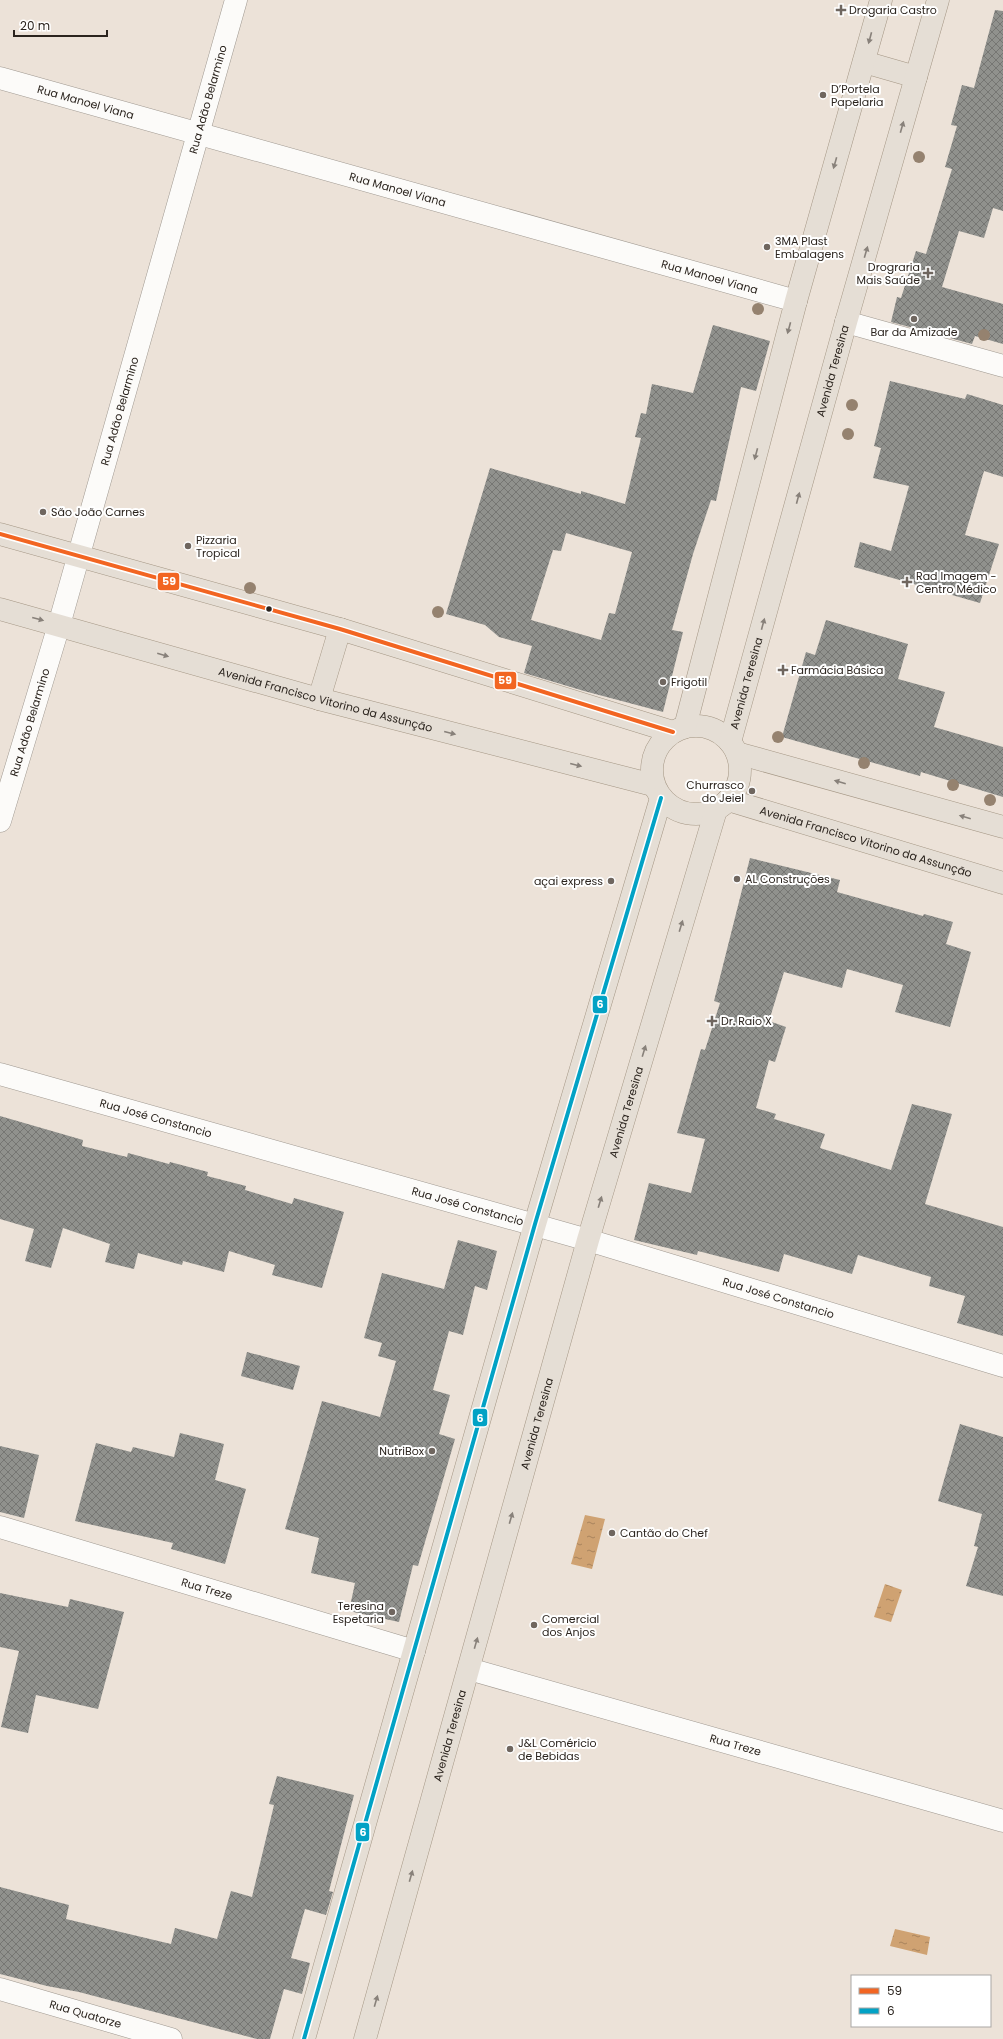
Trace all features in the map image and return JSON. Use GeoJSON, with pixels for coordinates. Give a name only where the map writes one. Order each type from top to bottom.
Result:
{"type":"FeatureCollection","features":[{"type":"Feature","properties":{"kind":"main road"},"geometry":{"type":"LineString","coordinates":[[679,730],[796,301],[881,0]]}},
{"type":"Feature","properties":{"kind":"main road","name":"Avenida Teresina"},"geometry":{"type":"LineString","coordinates":[[734,748],[846,322],[938,0]]}},
{"type":"Feature","properties":{"kind":"main road"},"geometry":{"type":"LineString","coordinates":[[864,62],[916,77]]}},
{"type":"Feature","properties":{"kind":"main road"},"geometry":{"type":"LineString","coordinates":[[0,534],[340,629],[679,730]]}},
{"type":"Feature","properties":{"kind":"main road","name":"Avenida Francisco Vitorino da Assunção"},"geometry":{"type":"LineString","coordinates":[[0,609],[657,792]]}},
{"type":"Feature","properties":{"kind":"main road"},"geometry":{"type":"LineString","coordinates":[[319,699],[340,629]]}},
{"type":"Feature","properties":{"kind":"main road"},"geometry":{"type":"LineString","coordinates":[[702,726],[718,732],[734,748],[740,765],[739,778],[735,790],[722,805],[701,814],[686,814],[672,808],[657,792],[651,770],[654,755],[662,742],[679,730],[702,726]]}},
{"type":"Feature","properties":{"kind":"main road"},"geometry":{"type":"LineString","coordinates":[[734,748],[1003,827]]}},
{"type":"Feature","properties":{"kind":"main road"},"geometry":{"type":"LineString","coordinates":[[304,2039],[657,792]]}},
{"type":"Feature","properties":{"kind":"main road","name":"Avenida Teresina"},"geometry":{"type":"LineString","coordinates":[[366,2039],[588,1240],[722,805]]}},
{"type":"Feature","properties":{"kind":"main road","name":"Avenida Francisco Vitorino da Assunção"},"geometry":{"type":"LineString","coordinates":[[722,805],[1003,883]]}},
{"type":"Feature","properties":{"kind":"street","name":"Rua Adão Belarmino"},"geometry":{"type":"LineString","coordinates":[[0,821],[79,556],[236,0]]}},
{"type":"Feature","properties":{"kind":"street","name":"Rua Manoel Viana"},"geometry":{"type":"LineString","coordinates":[[0,78],[198,132],[796,301]]}},
{"type":"Feature","properties":{"kind":"street"},"geometry":{"type":"LineString","coordinates":[[846,322],[1003,366]]}},
{"type":"Feature","properties":{"kind":"street","name":"Rua José Constancio"},"geometry":{"type":"LineString","coordinates":[[0,1074],[535,1224],[1003,1366]]}},
{"type":"Feature","properties":{"kind":"street","name":"Rua Treze"},"geometry":{"type":"LineString","coordinates":[[0,1527],[414,1651]]}},
{"type":"Feature","properties":{"kind":"street","name":"Rua Treze"},"geometry":{"type":"LineString","coordinates":[[469,1669],[1003,1821]]}},
{"type":"Feature","properties":{"kind":"street","name":"Rua Quatorze"},"geometry":{"type":"LineString","coordinates":[[0,1989],[171,2039]]}},
{"type":"Feature","properties":{"kind":"water"},"geometry":{"type":"Polygon","coordinates":[[[585,1515],[605,1519],[592,1569],[571,1564],[585,1515]]]}},
{"type":"Feature","properties":{"kind":"water"},"geometry":{"type":"Polygon","coordinates":[[[885,1584],[902,1590],[891,1622],[874,1617],[885,1584]]]}},
{"type":"Feature","properties":{"kind":"water"},"geometry":{"type":"Polygon","coordinates":[[[895,1929],[930,1937],[927,1955],[890,1946],[895,1929]]]}},
{"type":"Feature","properties":{"kind":"building"},"geometry":{"type":"Polygon","coordinates":[[[995,10],[1003,11],[1003,211],[993,208],[984,238],[959,231],[942,287],[1003,304],[1003,344],[975,336],[972,344],[891,322],[897,297],[901,298],[916,251],[926,254],[952,169],[945,167],[957,126],[951,125],[962,85],[974,88],[995,10]]]}},
{"type":"Feature","properties":{"kind":"building"},"geometry":{"type":"Polygon","coordinates":[[[713,325],[770,341],[756,391],[741,387],[716,501],[711,500],[693,554],[672,630],[683,632],[663,712],[524,673],[532,646],[499,637],[485,625],[446,614],[490,468],[581,494],[581,491],[625,504],[641,438],[635,437],[641,413],[646,414],[652,384],[693,393],[713,325]],[[566,533],[561,551],[553,550],[531,620],[601,640],[609,613],[615,614],[632,552],[566,533]]]}},
{"type":"Feature","properties":{"kind":"building"},"geometry":{"type":"Polygon","coordinates":[[[890,381],[965,399],[967,394],[1003,405],[1003,477],[984,471],[965,535],[999,544],[980,603],[854,567],[860,542],[891,551],[909,486],[873,478],[881,448],[874,446],[890,381]]]}},
{"type":"Feature","properties":{"kind":"building"},"geometry":{"type":"Polygon","coordinates":[[[826,620],[908,644],[898,679],[945,692],[934,727],[1003,747],[1003,797],[921,772],[920,776],[782,737],[806,652],[815,655],[826,620]]]}},
{"type":"Feature","properties":{"kind":"building"},"geometry":{"type":"Polygon","coordinates":[[[750,858],[840,880],[837,892],[923,916],[924,914],[953,922],[946,944],[971,952],[950,1027],[895,1012],[903,985],[847,969],[842,988],[784,972],[769,1021],[786,1027],[775,1062],[769,1060],[756,1108],[776,1114],[774,1119],[825,1134],[820,1148],[891,1170],[912,1104],[952,1114],[925,1204],[1003,1227],[1003,1336],[957,1323],[965,1296],[929,1286],[931,1277],[858,1255],[852,1274],[784,1254],[779,1272],[698,1251],[697,1255],[634,1240],[649,1183],[691,1193],[705,1139],[677,1133],[701,1049],[705,1050],[720,1003],[714,1001],[750,858]]]}},
{"type":"Feature","properties":{"kind":"building"},"geometry":{"type":"Polygon","coordinates":[[[0,1116],[83,1140],[82,1146],[127,1157],[128,1153],[169,1164],[170,1162],[208,1172],[207,1176],[246,1186],[245,1190],[292,1204],[294,1198],[344,1212],[322,1288],[272,1275],[275,1265],[229,1251],[224,1272],[183,1261],[182,1265],[138,1253],[134,1269],[105,1262],[110,1244],[63,1228],[51,1268],[25,1261],[34,1229],[0,1219],[0,1116]]]}},
{"type":"Feature","properties":{"kind":"building"},"geometry":{"type":"Polygon","coordinates":[[[458,1240],[497,1251],[487,1290],[475,1286],[463,1335],[449,1331],[433,1390],[450,1395],[439,1434],[455,1439],[418,1566],[413,1565],[399,1622],[349,1611],[355,1583],[311,1573],[319,1538],[285,1529],[322,1401],[380,1417],[396,1361],[378,1356],[382,1343],[364,1338],[382,1273],[444,1289],[458,1240]]]}},
{"type":"Feature","properties":{"kind":"building"},"geometry":{"type":"Polygon","coordinates":[[[247,1352],[300,1366],[293,1390],[241,1376],[247,1352]]]}},
{"type":"Feature","properties":{"kind":"building"},"geometry":{"type":"Polygon","coordinates":[[[960,1424],[1003,1437],[1003,1596],[966,1586],[978,1547],[974,1546],[982,1514],[938,1501],[960,1424]]]}},
{"type":"Feature","properties":{"kind":"building"},"geometry":{"type":"Polygon","coordinates":[[[180,1433],[224,1444],[215,1480],[246,1489],[225,1564],[171,1549],[173,1543],[75,1521],[96,1443],[131,1452],[133,1447],[174,1457],[180,1433]]]}},
{"type":"Feature","properties":{"kind":"building"},"geometry":{"type":"Polygon","coordinates":[[[0,1446],[39,1455],[24,1518],[0,1512],[0,1446]]]}},
{"type":"Feature","properties":{"kind":"building"},"geometry":{"type":"Polygon","coordinates":[[[0,1593],[68,1607],[70,1599],[124,1612],[98,1709],[36,1695],[28,1733],[1,1727],[19,1651],[0,1647],[0,1593]]]}},
{"type":"Feature","properties":{"kind":"building"},"geometry":{"type":"Polygon","coordinates":[[[277,1776],[354,1795],[329,1891],[333,1892],[326,1915],[305,1909],[291,1958],[310,1963],[302,1994],[284,1989],[270,2039],[257,2039],[79,1992],[47,1986],[0,1974],[0,1887],[69,1905],[66,1919],[171,1944],[175,1928],[217,1939],[231,1891],[252,1897],[274,1805],[269,1804],[277,1776]]]}},
{"type":"Feature","properties":{"kind":"transit line","name":"59"},"geometry":{"type":"LineString","coordinates":[[0,534],[340,629],[673,732]]}},
{"type":"Feature","properties":{"kind":"transit line","name":"6"},"geometry":{"type":"LineString","coordinates":[[304,2039],[535,1224],[661,798]]}},
{"type":"Feature","properties":{"kind":"place","name":"Drogaria Castro"},"geometry":{"type":"Point","coordinates":[841,10]}},
{"type":"Feature","properties":{"kind":"place","name":"D’Portela Papelaria"},"geometry":{"type":"Point","coordinates":[823,95]}},
{"type":"Feature","properties":{"kind":"place","name":"3MA Plast Embalagens"},"geometry":{"type":"Point","coordinates":[767,247]}},
{"type":"Feature","properties":{"kind":"place","name":"Drograria Mais Saúde"},"geometry":{"type":"Point","coordinates":[928,273]}},
{"type":"Feature","properties":{"kind":"place","name":"Bar da Amizade"},"geometry":{"type":"Point","coordinates":[914,319]}},
{"type":"Feature","properties":{"kind":"place","name":"São João Carnes"},"geometry":{"type":"Point","coordinates":[43,512]}},
{"type":"Feature","properties":{"kind":"place","name":"Pizzaria Tropical"},"geometry":{"type":"Point","coordinates":[188,546]}},
{"type":"Feature","properties":{"kind":"place","name":"Rad Imagem - Centro Médico"},"geometry":{"type":"Point","coordinates":[907,582]}},
{"type":"Feature","properties":{"kind":"place","name":"Farmácia Básica"},"geometry":{"type":"Point","coordinates":[783,670]}},
{"type":"Feature","properties":{"kind":"place","name":"Frigotil"},"geometry":{"type":"Point","coordinates":[663,682]}},
{"type":"Feature","properties":{"kind":"place","name":"Churrasco do Jeiel"},"geometry":{"type":"Point","coordinates":[752,791]}},
{"type":"Feature","properties":{"kind":"place","name":"AL Construções"},"geometry":{"type":"Point","coordinates":[737,879]}},
{"type":"Feature","properties":{"kind":"place","name":"açai express"},"geometry":{"type":"Point","coordinates":[611,881]}},
{"type":"Feature","properties":{"kind":"place","name":"Dr. Raio X"},"geometry":{"type":"Point","coordinates":[712,1021]}},
{"type":"Feature","properties":{"kind":"place","name":"NutriBox"},"geometry":{"type":"Point","coordinates":[432,1451]}},
{"type":"Feature","properties":{"kind":"place","name":"Cantão do Chef"},"geometry":{"type":"Point","coordinates":[612,1533]}},
{"type":"Feature","properties":{"kind":"place","name":"Teresina Espetaria"},"geometry":{"type":"Point","coordinates":[392,1612]}},
{"type":"Feature","properties":{"kind":"place","name":"Comercial dos Anjos"},"geometry":{"type":"Point","coordinates":[534,1625]}},
{"type":"Feature","properties":{"kind":"place","name":"J&L Coméricio de Bebidas"},"geometry":{"type":"Point","coordinates":[510,1749]}}]}
